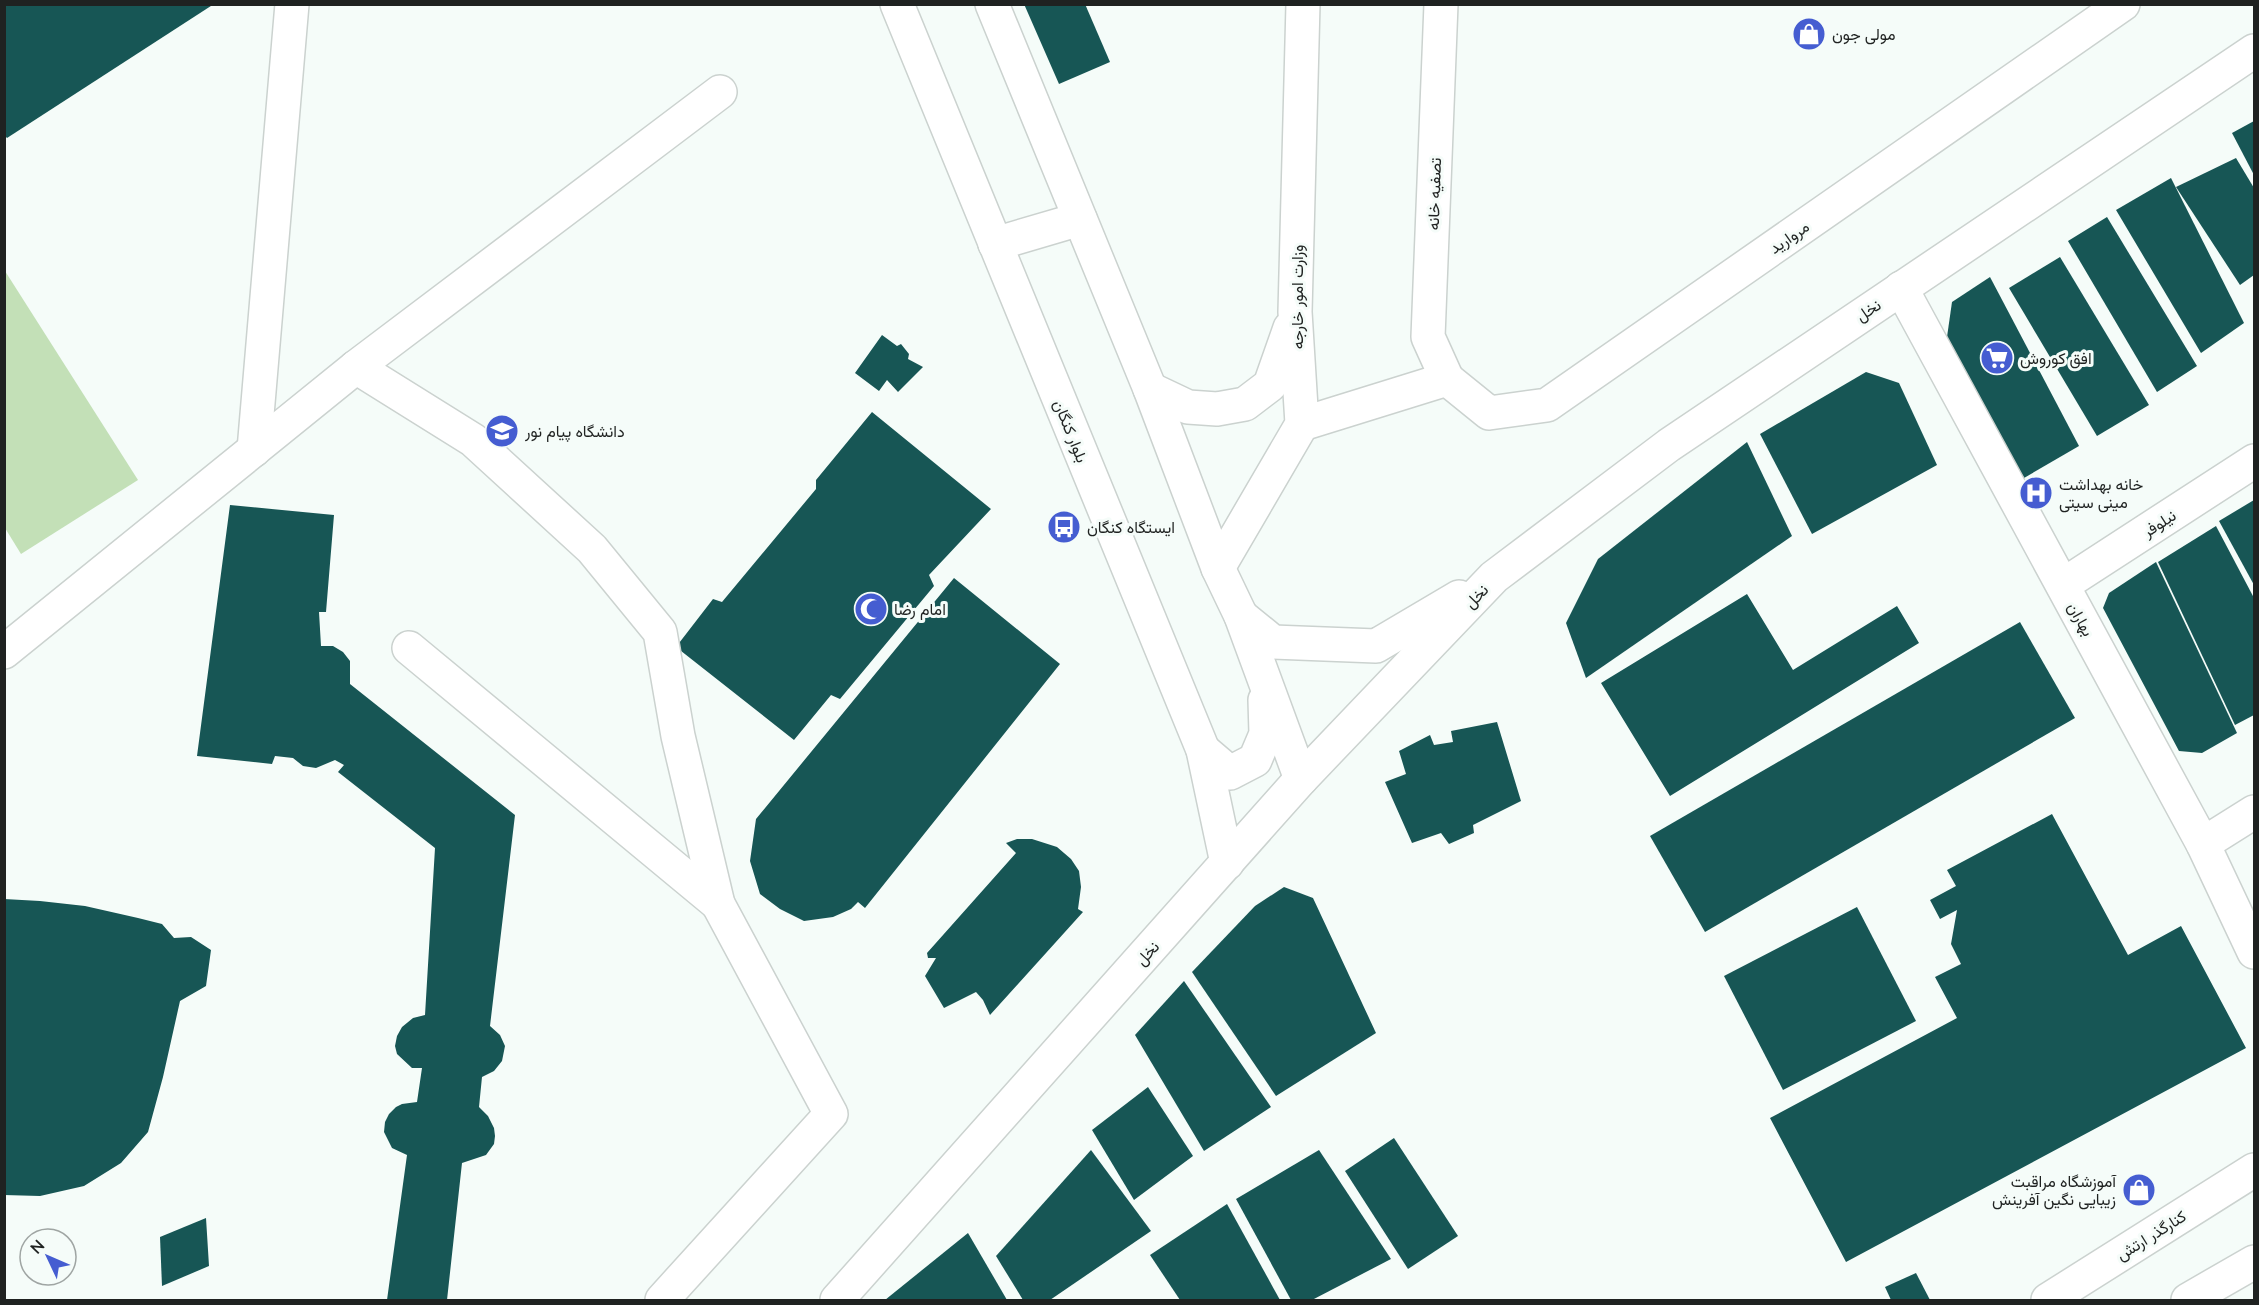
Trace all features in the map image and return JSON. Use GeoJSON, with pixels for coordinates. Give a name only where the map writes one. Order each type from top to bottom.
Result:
{"type":"FeatureCollection","features":[{"type":"Feature","properties":{"kind":"main road"},"geometry":{"type":"LineString","coordinates":[[254,450],[292,4]]}},
{"type":"Feature","properties":{"kind":"main road","name":"بلوار کنگان"},"geometry":{"type":"LineString","coordinates":[[897,4],[1203,750],[1227,863]]}},
{"type":"Feature","properties":{"kind":"main road"},"geometry":{"type":"LineString","coordinates":[[992,4],[1150,389],[1218,568],[1241,616],[1301,779]]}},
{"type":"Feature","properties":{"kind":"main road","name":"وزارت امور خارجه"},"geometry":{"type":"LineString","coordinates":[[1302,424],[1295,312],[1303,4]]}},
{"type":"Feature","properties":{"kind":"main road","name":"تصفیه خانه"},"geometry":{"type":"LineString","coordinates":[[1441,4],[1428,337],[1447,380]]}},
{"type":"Feature","properties":{"kind":"main road","name":"مروارید"},"geometry":{"type":"LineString","coordinates":[[1447,380],[1489,413],[1547,405],[2123,4]]}},
{"type":"Feature","properties":{"kind":"main road","name":"نخل"},"geometry":{"type":"LineString","coordinates":[[837,1300],[1301,779],[1494,577],[1669,445],[2254,51]]}},
{"type":"Feature","properties":{"kind":"main road"},"geometry":{"type":"LineString","coordinates":[[4,651],[356,367],[720,92]]}},
{"type":"Feature","properties":{"kind":"main road"},"geometry":{"type":"LineString","coordinates":[[995,244],[1080,219]]}},
{"type":"Feature","properties":{"kind":"main road","name":"بهاران"},"geometry":{"type":"LineString","coordinates":[[1901,288],[2203,844],[2254,952]]}},
{"type":"Feature","properties":{"kind":"main road"},"geometry":{"type":"LineString","coordinates":[[1150,389],[1188,407],[1217,409],[1245,404],[1270,385],[1295,312]]}},
{"type":"Feature","properties":{"kind":"main road"},"geometry":{"type":"LineString","coordinates":[[356,367],[473,440],[592,549],[660,632],[678,736],[718,904],[831,1114],[662,1300]]}},
{"type":"Feature","properties":{"kind":"main road"},"geometry":{"type":"LineString","coordinates":[[1218,568],[1302,424],[1447,380]]}},
{"type":"Feature","properties":{"kind":"main road","name":"نیلوفر"},"geometry":{"type":"LineString","coordinates":[[2063,585],[2254,461]]}},
{"type":"Feature","properties":{"kind":"main road"},"geometry":{"type":"LineString","coordinates":[[1241,616],[1273,642],[1376,646],[1494,577]]}},
{"type":"Feature","properties":{"kind":"main road"},"geometry":{"type":"LineString","coordinates":[[409,648],[718,904]]}},
{"type":"Feature","properties":{"kind":"main road"},"geometry":{"type":"LineString","coordinates":[[1203,750],[1230,773],[1256,760],[1266,734],[1264,681]]}},
{"type":"Feature","properties":{"kind":"main road"},"geometry":{"type":"LineString","coordinates":[[2203,844],[2254,812]]}},
{"type":"Feature","properties":{"kind":"main road","name":"کنارگذر ارتش"},"geometry":{"type":"LineString","coordinates":[[2048,1300],[2254,1170]]}},
{"type":"Feature","properties":{"kind":"main road"},"geometry":{"type":"LineString","coordinates":[[2188,1300],[2254,1262]]}},
{"type":"Feature","properties":{"kind":"green space"},"geometry":{"type":"Polygon","coordinates":[[[5,271],[138,480],[21,554],[5,528],[5,271]]]}},
{"type":"Feature","properties":{"kind":"building"},"geometry":{"type":"Polygon","coordinates":[[[4,4],[214,4],[7,138],[4,135],[4,4]]]}},
{"type":"Feature","properties":{"kind":"building"},"geometry":{"type":"Polygon","coordinates":[[[1024,4],[1085,4],[1110,62],[1059,84],[1024,4]]]}},
{"type":"Feature","properties":{"kind":"building"},"geometry":{"type":"Polygon","coordinates":[[[2254,121],[2254,175],[2232,133],[2254,121]]]}},
{"type":"Feature","properties":{"kind":"building"},"geometry":{"type":"Polygon","coordinates":[[[2236,158],[2254,188],[2254,275],[2240,285],[2176,187],[2236,158]]]}},
{"type":"Feature","properties":{"kind":"building"},"geometry":{"type":"Polygon","coordinates":[[[2171,178],[2244,323],[2201,353],[2116,210],[2171,178]]]}},
{"type":"Feature","properties":{"kind":"building"},"geometry":{"type":"Polygon","coordinates":[[[2107,217],[2197,366],[2157,392],[2068,241],[2107,217]]]}},
{"type":"Feature","properties":{"kind":"building"},"geometry":{"type":"Polygon","coordinates":[[[2060,257],[2149,405],[2097,436],[2009,288],[2060,257]]]}},
{"type":"Feature","properties":{"kind":"building"},"geometry":{"type":"Polygon","coordinates":[[[1990,277],[2079,446],[2024,478],[1946,344],[1952,302],[1990,277]]]}},
{"type":"Feature","properties":{"kind":"building"},"geometry":{"type":"Polygon","coordinates":[[[882,335],[897,346],[901,344],[909,354],[908,359],[923,367],[898,392],[887,380],[879,391],[855,373],[882,335]]]}},
{"type":"Feature","properties":{"kind":"building"},"geometry":{"type":"Polygon","coordinates":[[[1866,372],[1899,383],[1937,465],[1812,534],[1760,434],[1866,372]]]}},
{"type":"Feature","properties":{"kind":"building"},"geometry":{"type":"Polygon","coordinates":[[[872,412],[991,509],[929,575],[934,586],[840,699],[831,695],[794,740],[676,647],[713,599],[722,602],[816,489],[816,480],[872,412]]]}},
{"type":"Feature","properties":{"kind":"building"},"geometry":{"type":"Polygon","coordinates":[[[1747,442],[1792,536],[1586,678],[1566,623],[1598,559],[1747,442]]]}},
{"type":"Feature","properties":{"kind":"building"},"geometry":{"type":"Polygon","coordinates":[[[2254,500],[2254,585],[2219,521],[2254,500]]]}},
{"type":"Feature","properties":{"kind":"building"},"geometry":{"type":"Polygon","coordinates":[[[230,505],[334,515],[326,612],[319,612],[321,646],[333,646],[343,652],[350,661],[350,684],[515,815],[490,1026],[500,1035],[505,1046],[502,1061],[494,1071],[482,1077],[479,1107],[488,1116],[494,1128],[494,1144],[486,1155],[462,1163],[447,1300],[387,1300],[407,1155],[392,1148],[384,1132],[385,1122],[396,1107],[417,1102],[422,1068],[412,1068],[397,1054],[395,1046],[402,1027],[413,1018],[425,1015],[435,848],[338,772],[344,765],[335,760],[316,768],[303,766],[293,758],[275,756],[272,764],[197,756],[230,505]]]}},
{"type":"Feature","properties":{"kind":"building"},"geometry":{"type":"Polygon","coordinates":[[[2216,526],[2254,598],[2254,715],[2235,725],[2158,562],[2216,526]]]}},
{"type":"Feature","properties":{"kind":"building"},"geometry":{"type":"Polygon","coordinates":[[[2156,562],[2237,733],[2202,753],[2179,751],[2103,608],[2109,593],[2156,562]]]}},
{"type":"Feature","properties":{"kind":"building"},"geometry":{"type":"Polygon","coordinates":[[[954,578],[1060,664],[865,908],[858,902],[851,909],[833,917],[804,921],[780,909],[760,894],[750,861],[756,819],[954,578]]]}},
{"type":"Feature","properties":{"kind":"building"},"geometry":{"type":"Polygon","coordinates":[[[1747,594],[1793,670],[1897,606],[1919,643],[1670,796],[1601,683],[1747,594]]]}},
{"type":"Feature","properties":{"kind":"building"},"geometry":{"type":"Polygon","coordinates":[[[2020,622],[2075,718],[1705,932],[1650,836],[2020,622]]]}},
{"type":"Feature","properties":{"kind":"building"},"geometry":{"type":"Polygon","coordinates":[[[1497,722],[1521,801],[1473,825],[1474,833],[1449,844],[1441,833],[1412,843],[1385,782],[1406,774],[1399,751],[1430,735],[1434,745],[1453,742],[1451,731],[1497,722]]]}},
{"type":"Feature","properties":{"kind":"building"},"geometry":{"type":"Polygon","coordinates":[[[2052,814],[2128,955],[2181,926],[2246,1048],[1846,1262],[1770,1118],[1957,1018],[1935,977],[1961,964],[1951,944],[1957,910],[1940,919],[1930,900],[1956,886],[1947,870],[2052,814]]]}},
{"type":"Feature","properties":{"kind":"building"},"geometry":{"type":"Polygon","coordinates":[[[1017,839],[1032,839],[1057,847],[1071,859],[1079,871],[1081,887],[1078,909],[1083,912],[990,1015],[983,1000],[976,992],[944,1008],[925,976],[936,958],[928,958],[927,953],[1016,853],[1006,843],[1017,839]]]}},
{"type":"Feature","properties":{"kind":"building"},"geometry":{"type":"Polygon","coordinates":[[[1284,887],[1313,898],[1376,1033],[1276,1096],[1192,972],[1255,906],[1284,887]]]}},
{"type":"Feature","properties":{"kind":"building"},"geometry":{"type":"Polygon","coordinates":[[[4,899],[85,906],[138,918],[162,924],[174,938],[191,937],[211,950],[206,986],[180,1001],[148,1132],[121,1163],[84,1186],[40,1196],[4,1195],[4,899]]]}},
{"type":"Feature","properties":{"kind":"building"},"geometry":{"type":"Polygon","coordinates":[[[1857,907],[1916,1021],[1783,1090],[1724,976],[1857,907]]]}},
{"type":"Feature","properties":{"kind":"building"},"geometry":{"type":"Polygon","coordinates":[[[1184,981],[1271,1107],[1204,1151],[1135,1035],[1184,981]]]}},
{"type":"Feature","properties":{"kind":"building"},"geometry":{"type":"Polygon","coordinates":[[[1148,1087],[1193,1156],[1134,1200],[1092,1130],[1148,1087]]]}},
{"type":"Feature","properties":{"kind":"building"},"geometry":{"type":"Polygon","coordinates":[[[1394,1138],[1458,1236],[1408,1269],[1345,1171],[1394,1138]]]}},
{"type":"Feature","properties":{"kind":"building"},"geometry":{"type":"Polygon","coordinates":[[[1091,1150],[1151,1231],[1050,1300],[1023,1300],[996,1256],[1091,1150]]]}},
{"type":"Feature","properties":{"kind":"building"},"geometry":{"type":"Polygon","coordinates":[[[1319,1150],[1391,1259],[1312,1300],[1291,1300],[1236,1199],[1319,1150]]]}},
{"type":"Feature","properties":{"kind":"building"},"geometry":{"type":"Polygon","coordinates":[[[1227,1204],[1280,1300],[1180,1300],[1150,1255],[1227,1204]]]}},
{"type":"Feature","properties":{"kind":"building"},"geometry":{"type":"Polygon","coordinates":[[[206,1218],[209,1266],[162,1286],[160,1237],[206,1218]]]}},
{"type":"Feature","properties":{"kind":"building"},"geometry":{"type":"Polygon","coordinates":[[[968,1233],[1007,1300],[885,1300],[968,1233]]]}},
{"type":"Feature","properties":{"kind":"building"},"geometry":{"type":"Polygon","coordinates":[[[1916,1273],[1930,1300],[1891,1300],[1885,1287],[1916,1273]]]}},
{"type":"Feature","properties":{"kind":"place","name":"مولی جون"},"geometry":{"type":"Point","coordinates":[1809,34]}},
{"type":"Feature","properties":{"kind":"place","name":"افق کوروش"},"geometry":{"type":"Point","coordinates":[1997,358]}},
{"type":"Feature","properties":{"kind":"place","name":"دانشگاه پیام نور"},"geometry":{"type":"Point","coordinates":[502,431]}},
{"type":"Feature","properties":{"kind":"place","name":"خانه بهداشت مینی سیتی"},"geometry":{"type":"Point","coordinates":[2036,493]}},
{"type":"Feature","properties":{"kind":"place","name":"ایستگاه کنگان"},"geometry":{"type":"Point","coordinates":[1064,527]}},
{"type":"Feature","properties":{"kind":"place","name":"امام رضا"},"geometry":{"type":"Point","coordinates":[871,609]}},
{"type":"Feature","properties":{"kind":"place","name":"آموزشگاه مراقبت زیبایی نگین آفرینش"},"geometry":{"type":"Point","coordinates":[2139,1190]}}]}
